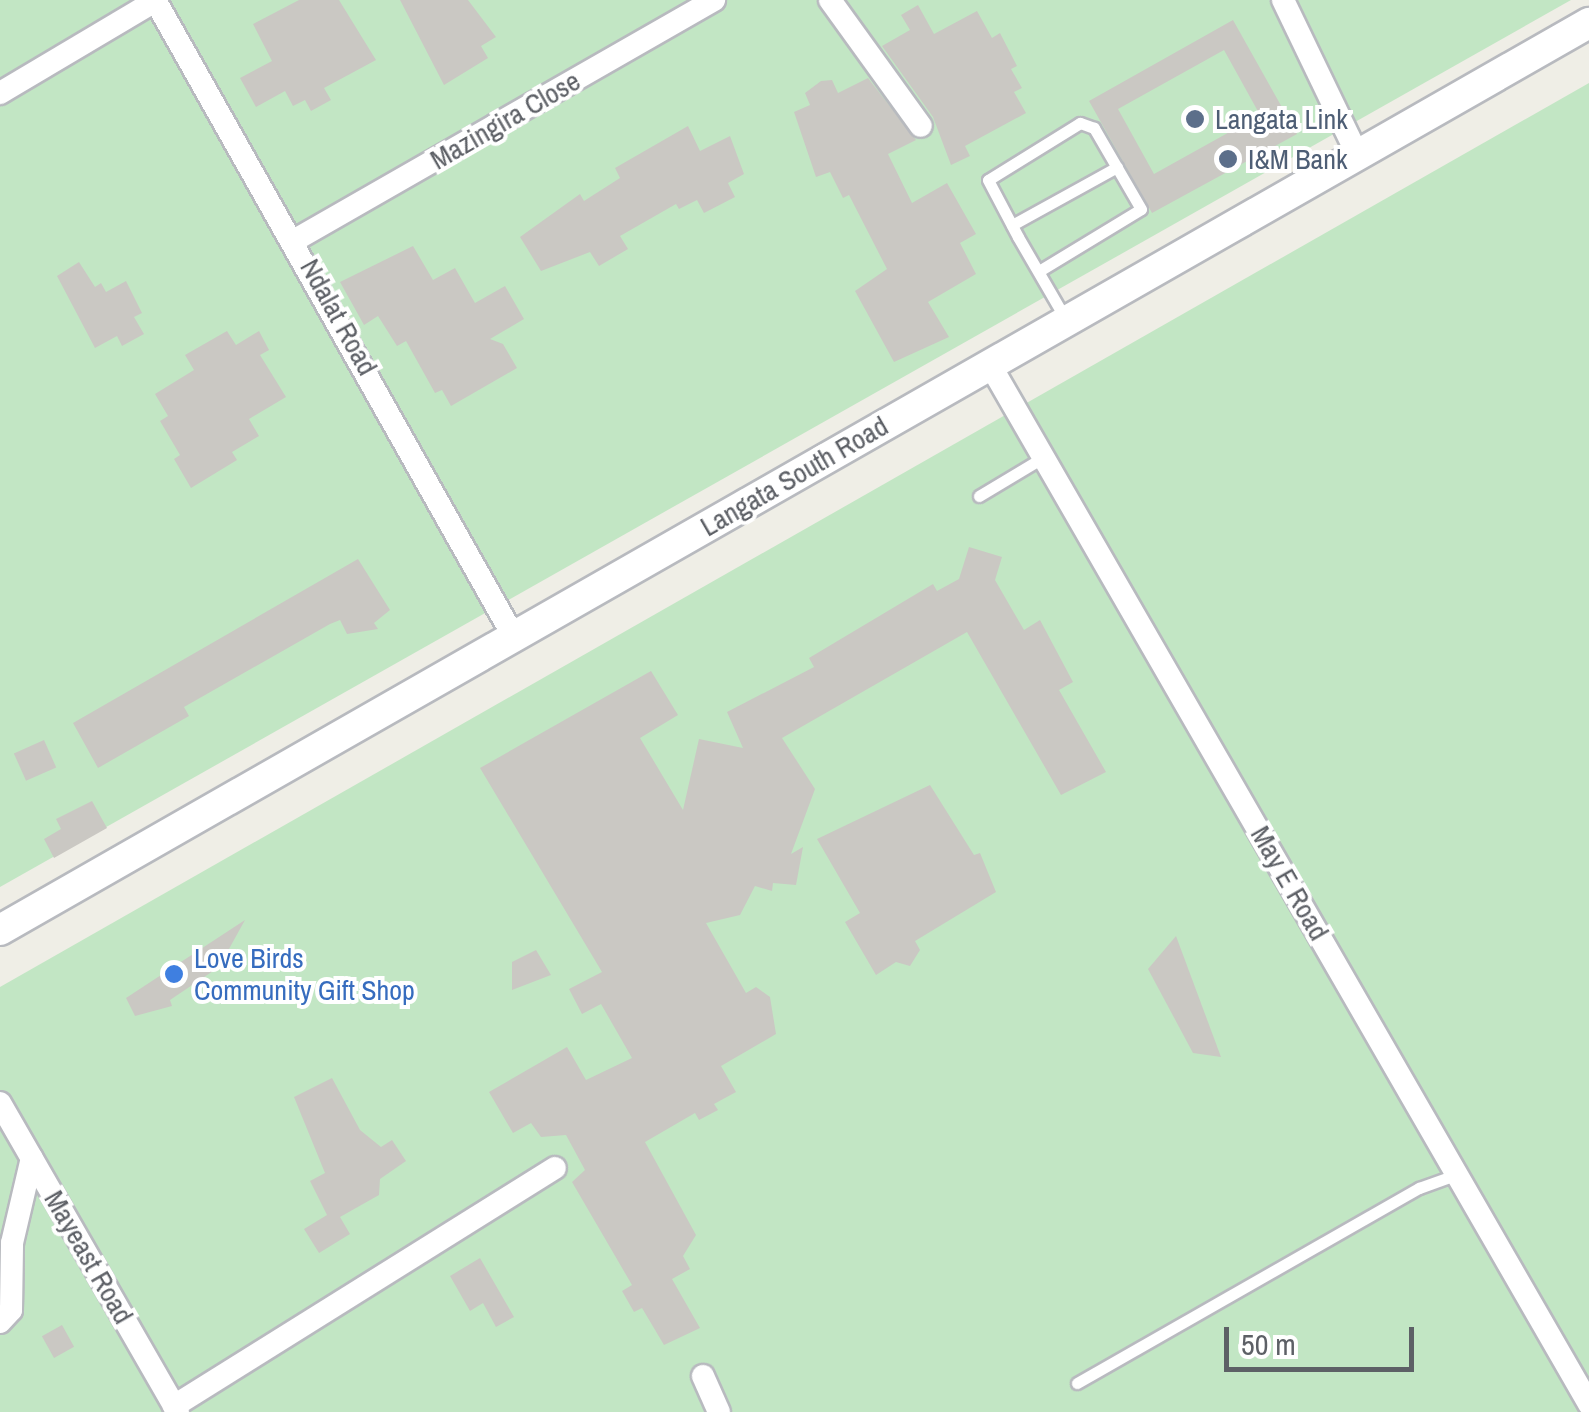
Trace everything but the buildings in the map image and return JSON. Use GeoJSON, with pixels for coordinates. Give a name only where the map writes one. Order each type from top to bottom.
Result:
{"type":"FeatureCollection","features":[{"type":"Feature","properties":{"kind":"street","name":"Ndalat Road"},"geometry":{"type":"LineString","coordinates":[[155,0],[295,240],[514,639]]}},
{"type":"Feature","properties":{"kind":"street"},"geometry":{"type":"LineString","coordinates":[[0,93],[155,0]]}},
{"type":"Feature","properties":{"kind":"street","name":"Mazingira Close"},"geometry":{"type":"LineString","coordinates":[[295,240],[714,0]]}},
{"type":"Feature","properties":{"kind":"street"},"geometry":{"type":"LineString","coordinates":[[830,0],[922,126]]}},
{"type":"Feature","properties":{"kind":"street"},"geometry":{"type":"LineString","coordinates":[[1283,0],[1358,154]]}},
{"type":"Feature","properties":{"kind":"street","name":"Langata South Road"},"geometry":{"type":"LineString","coordinates":[[0,930],[514,639],[1066,318],[1589,23]]}},
{"type":"Feature","properties":{"kind":"street","name":"May E Road"},"geometry":{"type":"LineString","coordinates":[[988,363],[1589,1404]]}},
{"type":"Feature","properties":{"kind":"street","name":"Mayeast Road"},"geometry":{"type":"LineString","coordinates":[[0,1103],[176,1409]]}},
{"type":"Feature","properties":{"kind":"street"},"geometry":{"type":"LineString","coordinates":[[0,1322],[11,1310],[12,1243],[32,1158]]}},
{"type":"Feature","properties":{"kind":"street"},"geometry":{"type":"LineString","coordinates":[[176,1409],[556,1168]]}},
{"type":"Feature","properties":{"kind":"street"},"geometry":{"type":"LineString","coordinates":[[703,1376],[719,1412]]}},
{"type":"Feature","properties":{"kind":"lane"},"geometry":{"type":"LineString","coordinates":[[1039,271],[1136,217],[1141,209],[1094,128],[1080,124],[1015,159],[988,180],[1012,224],[1039,271],[1066,318]]}},
{"type":"Feature","properties":{"kind":"lane"},"geometry":{"type":"LineString","coordinates":[[1012,224],[1117,167]]}},
{"type":"Feature","properties":{"kind":"lane"},"geometry":{"type":"LineString","coordinates":[[979,496],[1044,457]]}},
{"type":"Feature","properties":{"kind":"lane"},"geometry":{"type":"LineString","coordinates":[[1077,1383],[1419,1188],[1458,1174]]}},
{"type":"Feature","properties":{"kind":"green space"},"geometry":{"type":"Polygon","coordinates":[[[0,0],[1571,0],[0,887],[0,0]]]}},
{"type":"Feature","properties":{"kind":"green space"},"geometry":{"type":"Polygon","coordinates":[[[1589,83],[1589,1412],[0,1412],[0,987],[1589,83]]]}},
{"type":"Feature","properties":{"kind":"place","name":"Langata Link"},"geometry":{"type":"Point","coordinates":[1195,119]}},
{"type":"Feature","properties":{"kind":"place","name":"I&M Bank"},"geometry":{"type":"Point","coordinates":[1228,159]}},
{"type":"Feature","properties":{"kind":"place","name":"Love Birds Community Gift Shop"},"geometry":{"type":"Point","coordinates":[174,974]}}]}
